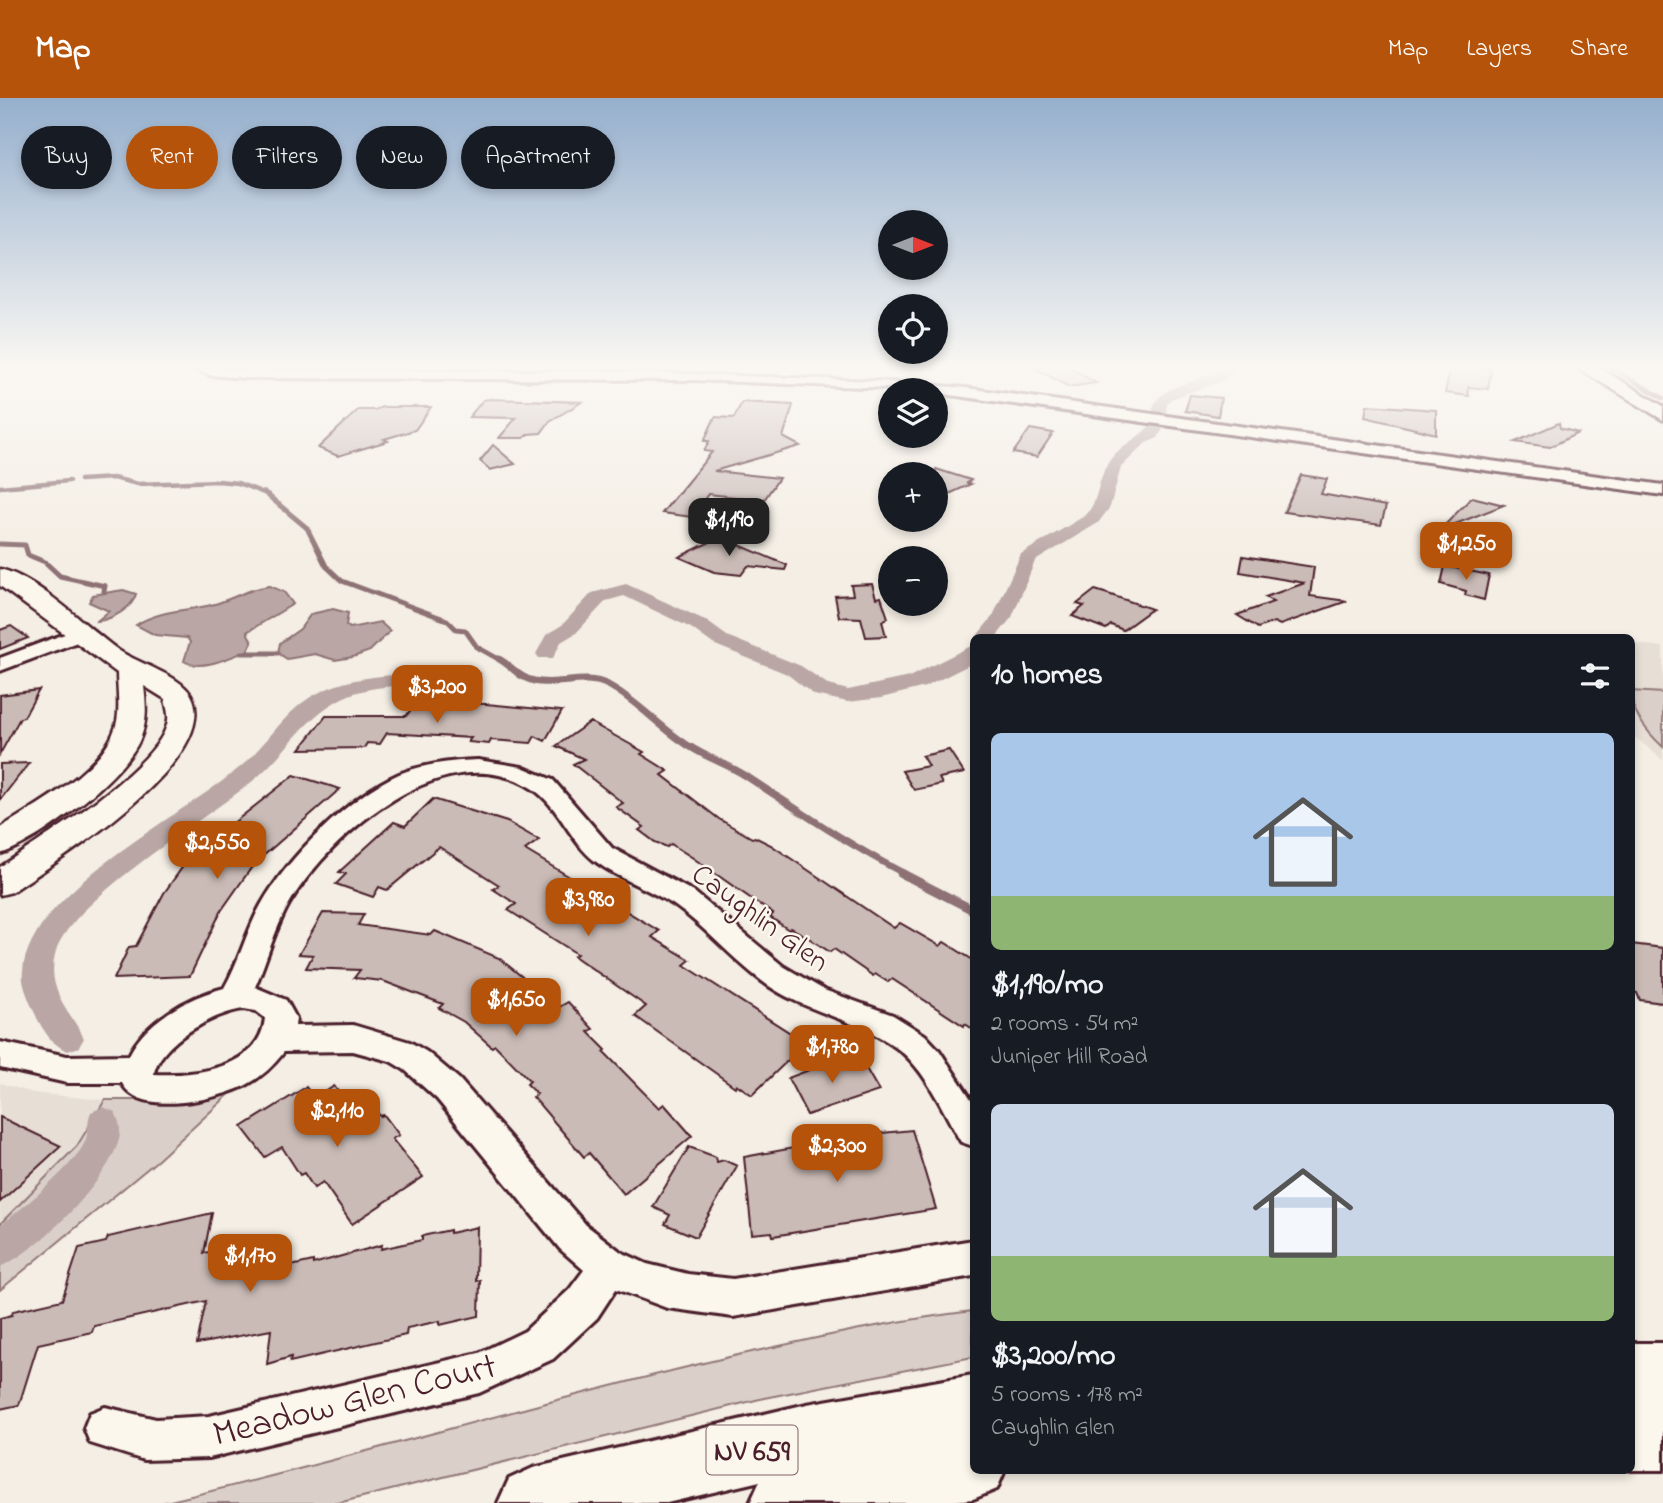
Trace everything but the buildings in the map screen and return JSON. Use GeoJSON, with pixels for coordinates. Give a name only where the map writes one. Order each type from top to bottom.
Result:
{"type":"FeatureCollection","features":[{"type":"Feature","properties":{"kind":"main road"},"geometry":{"type":"LineString","coordinates":[[1635,1375],[1663,1374]]}},
{"type":"Feature","properties":{"kind":"main road","name":"NV 659"},"geometry":{"type":"LineString","coordinates":[[533,1503],[765,1447],[908,1416],[970,1408]]}},
{"type":"Feature","properties":{"kind":"main road"},"geometry":{"type":"LineString","coordinates":[[1635,1437],[1663,1437]]}},
{"type":"Feature","properties":{"kind":"main road","name":"NV 659"},"geometry":{"type":"LineString","coordinates":[[785,1503],[938,1469],[970,1465]]}},
{"type":"Feature","properties":{"kind":"street"},"geometry":{"type":"LineString","coordinates":[[1235,431],[1663,490]]}},
{"type":"Feature","properties":{"kind":"street"},"geometry":{"type":"LineString","coordinates":[[0,576],[130,670],[160,683],[179,698],[181,724],[175,740],[134,788],[0,883]]}},
{"type":"Feature","properties":{"kind":"street"},"geometry":{"type":"LineString","coordinates":[[0,665],[81,634]]}},
{"type":"Feature","properties":{"kind":"street"},"geometry":{"type":"LineString","coordinates":[[0,843],[93,778],[119,750],[131,726],[130,670]]}},
{"type":"Feature","properties":{"kind":"street","name":"Caughlin Glen"},"geometry":{"type":"LineString","coordinates":[[234,998],[244,981],[260,932],[282,893],[308,861],[373,803],[400,783],[425,775],[471,769],[506,770],[533,778],[544,785],[603,854],[684,900],[773,974],[813,998],[882,1024],[914,1044],[928,1059],[970,1126]]}},
{"type":"Feature","properties":{"kind":"street"},"geometry":{"type":"LineString","coordinates":[[234,998],[265,999],[280,1010],[281,1021],[275,1039],[253,1063],[209,1086],[143,1086],[137,1081],[137,1068],[148,1050],[208,1005],[234,998]]}},
{"type":"Feature","properties":{"kind":"street"},"geometry":{"type":"LineString","coordinates":[[275,1039],[354,1038],[399,1051],[416,1061],[448,1089],[573,1237],[609,1267],[640,1282],[672,1291],[733,1298],[970,1258]]}},
{"type":"Feature","properties":{"kind":"street"},"geometry":{"type":"LineString","coordinates":[[0,1055],[47,1069],[99,1071],[137,1068]]}},
{"type":"Feature","properties":{"kind":"street","name":"Meadow Glen Court"},"geometry":{"type":"LineString","coordinates":[[105,1428],[134,1439],[166,1441],[209,1437],[479,1373],[539,1345],[583,1304],[609,1267]]}},
{"type":"Feature","properties":{"kind":"shaded area"},"geometry":{"type":"Polygon","coordinates":[[[270,586],[284,592],[293,604],[247,632],[252,642],[247,651],[215,662],[199,665],[184,661],[190,642],[187,638],[155,635],[136,625],[163,614],[211,605],[270,586]]]}},
{"type":"Feature","properties":{"kind":"shaded area"},"geometry":{"type":"Polygon","coordinates":[[[123,590],[136,594],[131,604],[115,616],[97,621],[109,611],[89,602],[93,595],[123,590]]]}},
{"type":"Feature","properties":{"kind":"shaded area"},"geometry":{"type":"Polygon","coordinates":[[[333,609],[348,613],[346,625],[350,628],[380,622],[390,631],[370,651],[353,657],[335,660],[315,654],[287,659],[278,653],[280,643],[300,629],[311,614],[333,609]]]}},
{"type":"Feature","properties":{"kind":"shaded area"},"geometry":{"type":"Polygon","coordinates":[[[1635,644],[1663,647],[1663,760],[1635,737],[1635,644]]]}},
{"type":"Feature","properties":{"kind":"shaded area"},"geometry":{"type":"Polygon","coordinates":[[[1635,691],[1663,693],[1663,747],[1641,722],[1635,709],[1635,691]]]}},
{"type":"Feature","properties":{"kind":"shaded area"},"geometry":{"type":"Polygon","coordinates":[[[0,1083],[33,1093],[105,1100],[77,1146],[0,1224],[0,1083]]]}},
{"type":"Feature","properties":{"kind":"shaded area"},"geometry":{"type":"Polygon","coordinates":[[[236,1088],[158,1160],[0,1290],[0,1224],[77,1146],[105,1100],[180,1100],[236,1088]]]}},
{"type":"Feature","properties":{"kind":"shaded area"},"geometry":{"type":"Polygon","coordinates":[[[970,1311],[970,1358],[764,1398],[338,1503],[162,1503],[666,1372],[884,1324],[970,1311]]]}},
{"type":"Feature","properties":{"kind":"waterway"},"geometry":{"type":"LineString","coordinates":[[988,634],[1002,617],[1027,558],[1092,519],[1102,507],[1114,465],[1155,431]]}},
{"type":"Feature","properties":{"kind":"waterway"},"geometry":{"type":"LineString","coordinates":[[80,480],[113,478],[138,484],[218,481],[238,483],[266,494]]}},
{"type":"Feature","properties":{"kind":"waterway"},"geometry":{"type":"LineString","coordinates":[[0,487],[69,481]]}},
{"type":"Feature","properties":{"kind":"waterway"},"geometry":{"type":"LineString","coordinates":[[266,494],[307,528],[326,566],[342,581],[447,620],[456,629],[465,630],[477,647],[501,660]]}},
{"type":"Feature","properties":{"kind":"waterway"},"geometry":{"type":"LineString","coordinates":[[0,544],[25,545],[28,555],[45,562],[60,576],[105,586],[104,591]]}},
{"type":"Feature","properties":{"kind":"waterway"},"geometry":{"type":"LineString","coordinates":[[546,654],[553,639],[569,629],[599,597],[626,590],[698,624],[720,640],[794,670],[822,690],[848,696],[881,692],[917,682],[964,660],[970,654]]}},
{"type":"Feature","properties":{"kind":"waterway"},"geometry":{"type":"LineString","coordinates":[[241,653],[278,653]]}},
{"type":"Feature","properties":{"kind":"waterway"},"geometry":{"type":"LineString","coordinates":[[501,660],[534,681],[590,680],[608,685],[689,746],[739,772],[844,839],[905,874]]}},
{"type":"Feature","properties":{"kind":"waterway"},"geometry":{"type":"LineString","coordinates":[[68,1038],[48,1007],[37,972],[43,946],[62,919],[90,891],[160,836],[248,773],[292,724],[323,699],[362,685],[433,680],[472,673]]}},
{"type":"Feature","properties":{"kind":"waterway"},"geometry":{"type":"LineString","coordinates":[[901,873],[970,908]]}},
{"type":"Feature","properties":{"kind":"waterway"},"geometry":{"type":"LineString","coordinates":[[0,1249],[41,1215],[83,1171],[101,1144],[103,1122]]}}]}
